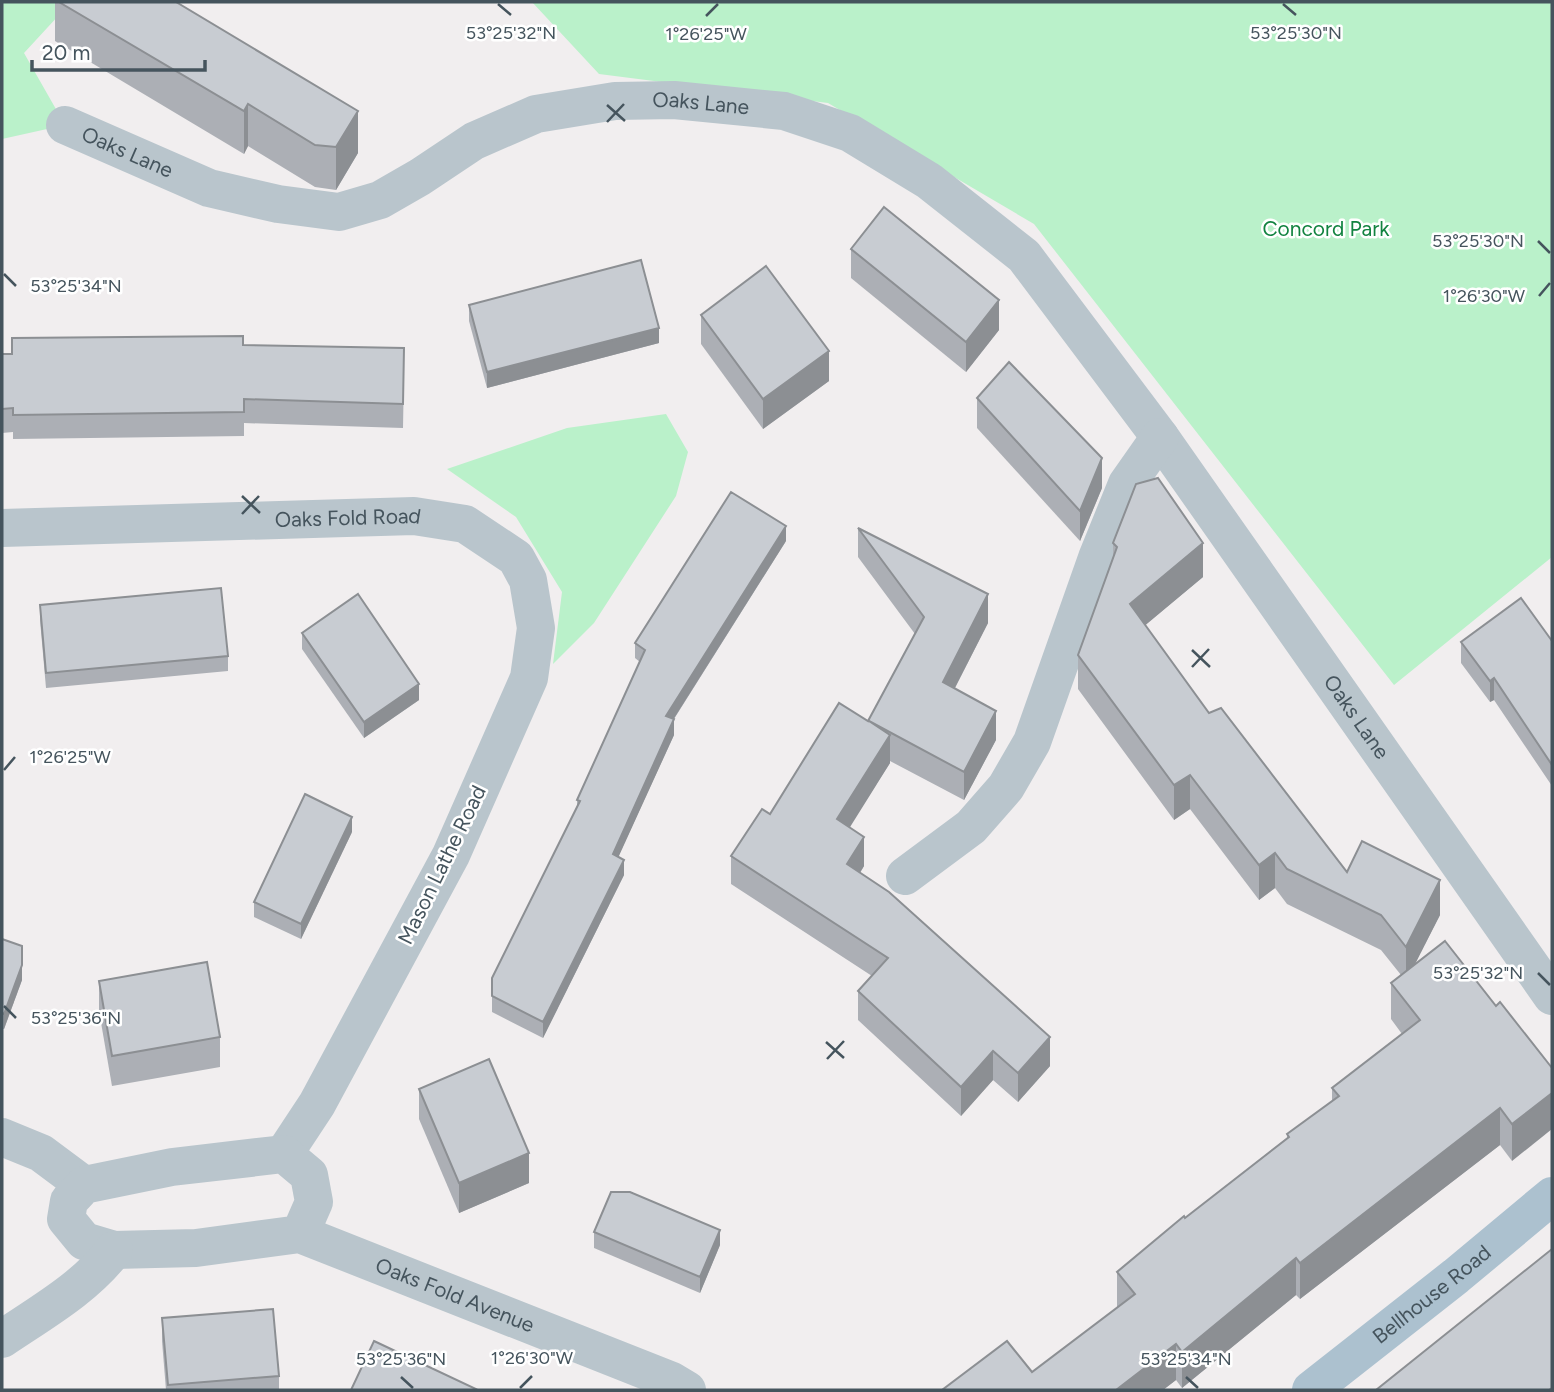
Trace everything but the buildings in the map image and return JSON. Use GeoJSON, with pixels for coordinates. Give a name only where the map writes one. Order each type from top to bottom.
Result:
{"type":"FeatureCollection","features":[{"type":"Feature","properties":{"kind":"main road","name":"Bellhouse Road"},"geometry":{"type":"LineString","coordinates":[[1311,1390],[1456,1276],[1552,1196]]}},
{"type":"Feature","properties":{"kind":"street","name":"Oaks Lane"},"geometry":{"type":"LineString","coordinates":[[65,125],[209,187],[278,204],[339,212],[380,200],[474,141],[536,114],[615,101],[674,100],[784,111],[850,133],[929,181],[1024,256],[1160,437],[1552,996]]}},
{"type":"Feature","properties":{"kind":"street"},"geometry":{"type":"LineString","coordinates":[[905,876],[971,827],[1006,787],[1019,765],[1032,742],[1097,558],[1127,484],[1160,437]]}},
{"type":"Feature","properties":{"kind":"street","name":"Oaks Fold Road"},"geometry":{"type":"LineString","coordinates":[[2,528],[414,516],[466,524],[516,558]]}},
{"type":"Feature","properties":{"kind":"street","name":"Mason Lathe Road"},"geometry":{"type":"LineString","coordinates":[[284,1154],[317,1104],[451,855],[529,678],[536,628],[528,580],[516,558]]}},
{"type":"Feature","properties":{"kind":"street"},"geometry":{"type":"LineString","coordinates":[[2,1137],[41,1153],[83,1185],[172,1167],[284,1154],[309,1175],[314,1202],[300,1234]]}},
{"type":"Feature","properties":{"kind":"street","name":"Oaks Fold Avenue"},"geometry":{"type":"LineString","coordinates":[[83,1185],[69,1201],[66,1219],[84,1241],[114,1250],[196,1248],[300,1234],[672,1381],[687,1390]]}},
{"type":"Feature","properties":{"kind":"street"},"geometry":{"type":"LineString","coordinates":[[2,1339],[73,1292],[104,1264],[114,1250]]}},
{"type":"Feature","properties":{"kind":"green space"},"geometry":{"type":"Polygon","coordinates":[[[2,2],[71,2],[24,53],[65,125],[2,139],[2,2]]]}},
{"type":"Feature","properties":{"kind":"green space","name":"Concord Park"},"geometry":{"type":"Polygon","coordinates":[[[532,2],[1552,2],[1552,557],[1394,685],[1034,224],[828,103],[599,74],[532,2]]]}},
{"type":"Feature","properties":{"kind":"green space"},"geometry":{"type":"Polygon","coordinates":[[[666,414],[688,452],[676,496],[594,623],[553,664],[562,592],[516,517],[447,469],[567,428],[666,414]]]}}]}
